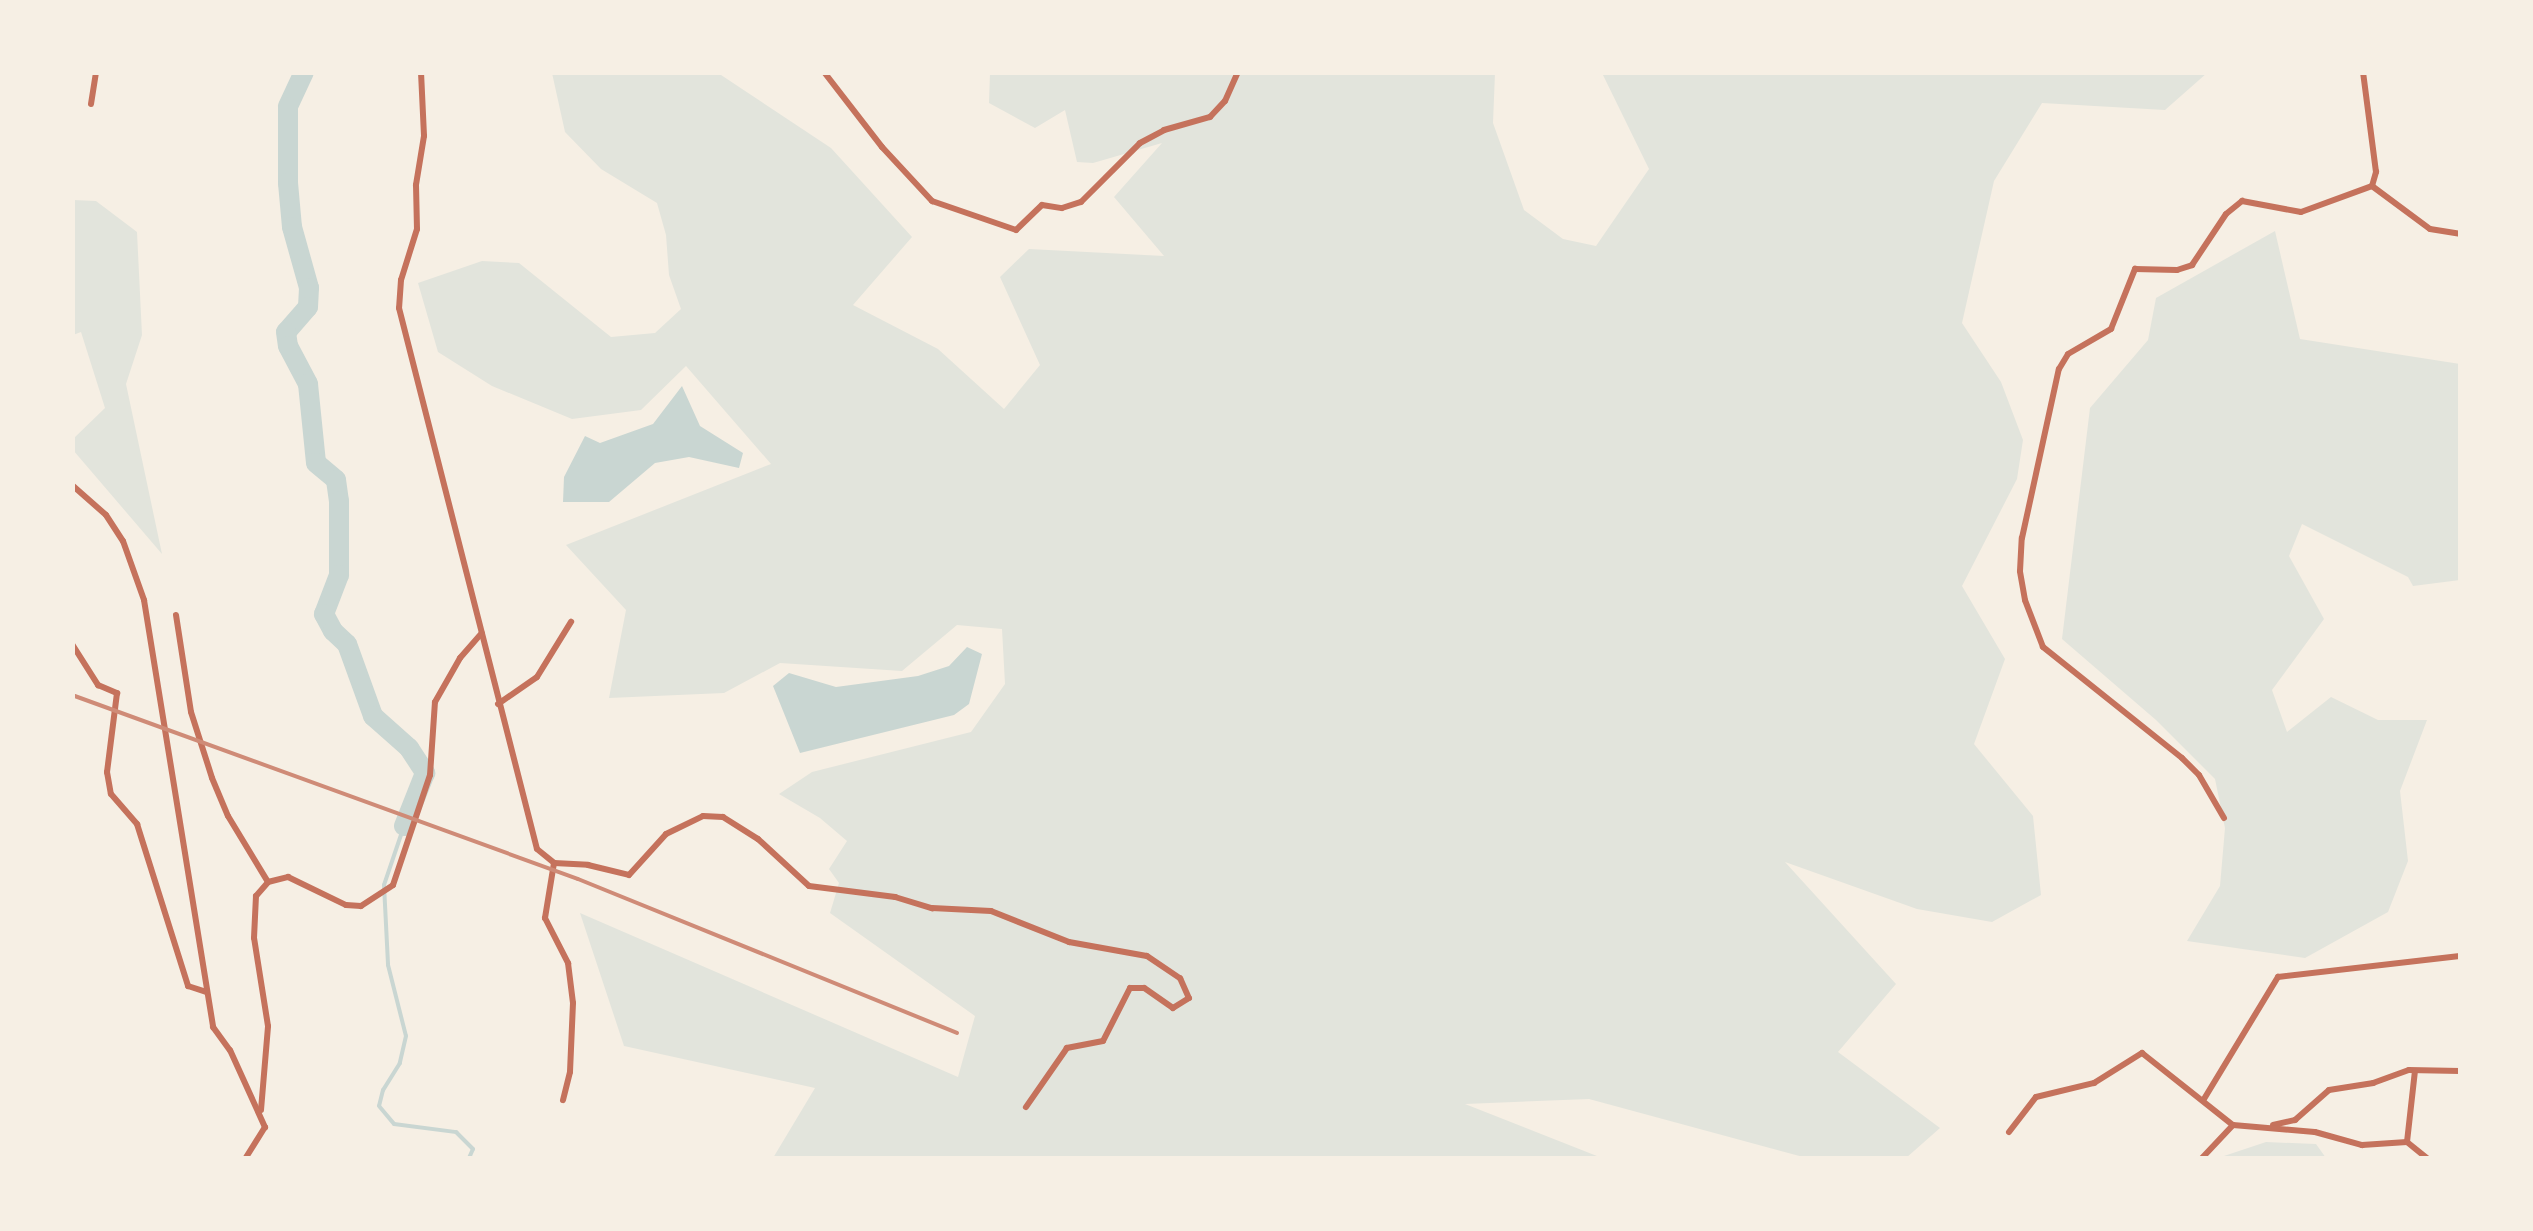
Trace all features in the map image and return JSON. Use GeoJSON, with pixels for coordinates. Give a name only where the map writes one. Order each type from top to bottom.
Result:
{"type":"FeatureCollection","features":[{"type":"Feature","properties":{"kind":"street"},"geometry":{"type":"LineString","coordinates":[[90,104],[96,72]]}},
{"type":"Feature","properties":{"kind":"street"},"geometry":{"type":"LineString","coordinates":[[421,72],[424,136],[416,185],[417,229],[401,280],[400,308],[537,849],[554,864],[588,864],[629,875],[666,834],[703,816],[722,816],[758,838],[809,886],[895,897],[932,908],[991,911],[1069,942],[1147,956],[1180,978],[1189,998],[1173,1008],[1144,988],[1130,988],[1103,1041],[1067,1048],[1026,1107]]}},
{"type":"Feature","properties":{"kind":"street"},"geometry":{"type":"LineString","coordinates":[[824,72],[882,147],[932,201],[1016,230],[1042,205],[1062,208],[1080,202],[1140,143],[1164,130],[1210,117],[1225,101],[1238,72]]}},
{"type":"Feature","properties":{"kind":"street"},"geometry":{"type":"LineString","coordinates":[[2364,72],[2376,172],[2372,186]]}},
{"type":"Feature","properties":{"kind":"street"},"geometry":{"type":"LineString","coordinates":[[2372,186],[2430,229],[2460,234]]}},
{"type":"Feature","properties":{"kind":"street"},"geometry":{"type":"LineString","coordinates":[[2224,818],[2210,791],[2182,758],[2057,662],[2034,632],[2024,600],[2020,553],[2056,378],[2068,354],[2110,329],[2135,270],[2178,270],[2192,264],[2233,207],[2256,202],[2301,212],[2372,186]]}},
{"type":"Feature","properties":{"kind":"street"},"geometry":{"type":"LineString","coordinates":[[72,484],[106,515],[124,541],[144,600],[213,1027],[230,1050],[266,1127],[246,1158]]}},
{"type":"Feature","properties":{"kind":"street"},"geometry":{"type":"LineString","coordinates":[[176,615],[191,712],[212,778],[228,816],[268,882]]}},
{"type":"Feature","properties":{"kind":"street"},"geometry":{"type":"LineString","coordinates":[[498,704],[537,677],[571,622]]}},
{"type":"Feature","properties":{"kind":"street"},"geometry":{"type":"LineString","coordinates":[[260,1115],[268,1026],[252,910],[256,896],[268,882],[288,877],[346,905],[361,906],[394,885],[430,775],[436,702],[460,658],[482,632]]}},
{"type":"Feature","properties":{"kind":"street"},"geometry":{"type":"LineString","coordinates":[[72,644],[98,685],[117,693],[107,772],[111,794],[137,824],[188,986],[206,992]]}},
{"type":"Feature","properties":{"kind":"street"},"geometry":{"type":"LineString","coordinates":[[554,864],[545,918],[568,963],[573,1003],[570,1072],[563,1100]]}},
{"type":"Feature","properties":{"kind":"street"},"geometry":{"type":"LineString","coordinates":[[2204,1099],[2278,977],[2460,956]]}},
{"type":"Feature","properties":{"kind":"street"},"geometry":{"type":"LineString","coordinates":[[2010,1132],[2036,1097],[2094,1082],[2142,1053],[2233,1125],[2266,1126],[2362,1144],[2407,1142],[2427,1158]]}},
{"type":"Feature","properties":{"kind":"street"},"geometry":{"type":"LineString","coordinates":[[2407,1142],[2416,1071]]}},
{"type":"Feature","properties":{"kind":"street"},"geometry":{"type":"LineString","coordinates":[[2266,1126],[2296,1120],[2329,1090],[2416,1071],[2460,1071]]}},
{"type":"Feature","properties":{"kind":"street"},"geometry":{"type":"LineString","coordinates":[[2202,1158],[2233,1125]]}},
{"type":"Feature","properties":{"kind":"shaded area"},"geometry":{"type":"Polygon","coordinates":[[[552,73],[718,73],[831,148],[912,237],[853,305],[938,349],[1004,409],[1040,365],[1000,277],[1029,249],[1164,256],[1114,197],[1162,143],[1093,163],[1077,162],[1065,110],[1035,128],[989,103],[990,73],[1495,73],[1493,123],[1524,210],[1563,239],[1596,246],[1649,169],[1602,73],[2207,73],[2165,110],[2042,103],[1994,181],[1962,323],[2001,382],[2023,440],[2017,479],[1962,586],[2005,659],[1974,744],[2033,816],[2041,895],[1992,922],[1917,909],[1785,862],[1896,984],[1838,1052],[1940,1128],[1906,1158],[1807,1158],[1589,1099],[1465,1104],[1602,1158],[773,1158],[815,1088],[624,1046],[580,913],[958,1077],[975,1016],[830,913],[839,883],[829,869],[847,841],[820,818],[779,794],[812,772],[971,732],[1005,684],[1002,629],[957,625],[902,671],[780,663],[724,693],[609,698],[626,610],[566,545],[771,464],[686,366],[641,410],[572,419],[492,386],[438,352],[418,283],[482,261],[519,263],[611,337],[655,333],[681,309],[669,275],[666,235],[657,203],[601,169],[565,132],[552,73]]]}},
{"type":"Feature","properties":{"kind":"shaded area"},"geometry":{"type":"Polygon","coordinates":[[[73,200],[96,201],[137,232],[142,335],[126,384],[162,554],[73,450],[73,439],[105,408],[81,332],[73,335],[73,200]]]}},
{"type":"Feature","properties":{"kind":"shaded area"},"geometry":{"type":"Polygon","coordinates":[[[2275,231],[2300,339],[2460,364],[2460,580],[2413,586],[2408,577],[2302,524],[2289,556],[2324,619],[2272,690],[2287,732],[2331,697],[2378,720],[2427,720],[2400,791],[2408,861],[2388,912],[2305,958],[2187,941],[2220,886],[2225,828],[2215,779],[2156,720],[2062,639],[2090,408],[2148,340],[2156,298],[2275,231]]]}},
{"type":"Feature","properties":{"kind":"shaded area"},"geometry":{"type":"Polygon","coordinates":[[[682,386],[700,426],[743,453],[739,468],[689,457],[655,463],[609,502],[563,502],[564,477],[585,436],[600,443],[653,424],[682,386]]]}},
{"type":"Feature","properties":{"kind":"shaded area"},"geometry":{"type":"Polygon","coordinates":[[[967,647],[982,654],[969,704],[954,715],[800,753],[773,686],[789,673],[836,687],[918,676],[949,666],[967,647]]]}},
{"type":"Feature","properties":{"kind":"shaded area"},"geometry":{"type":"Polygon","coordinates":[[[2266,1142],[2316,1144],[2326,1158],[2218,1158],[2266,1142]]]}},
{"type":"Feature","properties":{"kind":"waterway"},"geometry":{"type":"LineString","coordinates":[[304,72],[288,107],[288,183],[292,227],[309,288],[308,307],[286,332],[288,346],[308,384],[316,463],[336,480],[339,501],[339,575],[324,614],[333,631],[347,644],[373,716],[409,748],[425,773],[404,826]]}},
{"type":"Feature","properties":{"kind":"waterway"},"geometry":{"type":"LineString","coordinates":[[404,826],[384,885],[388,965],[406,1036],[400,1063],[383,1090],[379,1106],[394,1124],[456,1132],[473,1149],[469,1158]]}},
{"type":"Feature","properties":{"kind":"railway"},"geometry":{"type":"LineString","coordinates":[[72,695],[578,879],[957,1033]]}}]}
